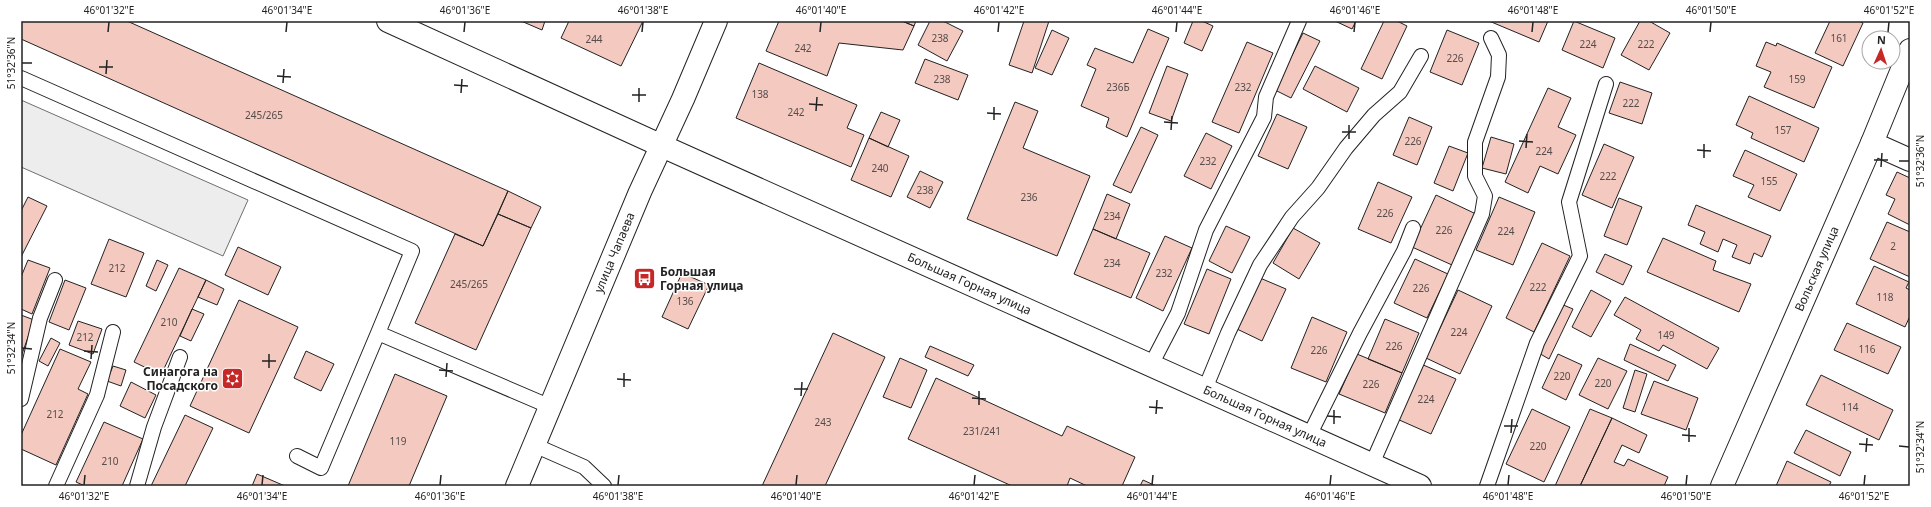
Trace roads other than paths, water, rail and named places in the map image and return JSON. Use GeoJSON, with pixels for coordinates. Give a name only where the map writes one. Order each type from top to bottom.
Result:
{"type":"FeatureCollection","features":[{"type":"Feature","properties":{"kind":"main road","name":"Большая Горная улица"},"geometry":{"type":"LineString","coordinates":[[388,21],[662,146],[1420,486]]}},
{"type":"Feature","properties":{"kind":"main road","name":"улица Чапаева"},"geometry":{"type":"LineString","coordinates":[[517,486],[640,192],[662,146],[716,21]]}},
{"type":"Feature","properties":{"kind":"main road","name":"Вольская улица"},"geometry":{"type":"LineString","coordinates":[[1722,486],[1872,143],[1910,50]]}},
{"type":"Feature","properties":{"kind":"main road"},"geometry":{"type":"LineString","coordinates":[[1872,143],[1910,160]]}},
{"type":"Feature","properties":{"kind":"lane"},"geometry":{"type":"LineString","coordinates":[[1151,365],[1178,313],[1206,230],[1264,117],[1266,97],[1299,21]]}},
{"type":"Feature","properties":{"kind":"lane"},"geometry":{"type":"LineString","coordinates":[[1372,464],[1482,214],[1485,196],[1475,176],[1475,142],[1498,77],[1499,55],[1491,38]]}},
{"type":"Feature","properties":{"kind":"lane"},"geometry":{"type":"LineString","coordinates":[[1205,389],[1228,333],[1260,265],[1292,217],[1318,188],[1346,148],[1374,115],[1400,92],[1421,56]]}},
{"type":"Feature","properties":{"kind":"lane"},"geometry":{"type":"LineString","coordinates":[[21,78],[412,251],[321,468],[297,456]]}},
{"type":"Feature","properties":{"kind":"lane"},"geometry":{"type":"LineString","coordinates":[[1487,486],[1537,342],[1580,256],[1569,202],[1606,84]]}},
{"type":"Feature","properties":{"kind":"lane"},"geometry":{"type":"LineString","coordinates":[[1309,436],[1360,333],[1404,251],[1413,228]]}},
{"type":"Feature","properties":{"kind":"lane"},"geometry":{"type":"LineString","coordinates":[[21,399],[40,318],[55,280]]}},
{"type":"Feature","properties":{"kind":"lane"},"geometry":{"type":"LineString","coordinates":[[56,486],[97,395],[113,332]]}},
{"type":"Feature","properties":{"kind":"lane"},"geometry":{"type":"LineString","coordinates":[[378,333],[551,407]]}},
{"type":"Feature","properties":{"kind":"lane"},"geometry":{"type":"LineString","coordinates":[[137,486],[154,427],[180,357]]}},
{"type":"Feature","properties":{"kind":"lane"},"geometry":{"type":"LineString","coordinates":[[534,445],[584,467],[604,486]]}},
{"type":"Feature","properties":{"kind":"place","name":"Большая Горная улица"},"geometry":{"type":"Point","coordinates":[645,279]}},
{"type":"Feature","properties":{"kind":"place","name":"Синагога на Посадского"},"geometry":{"type":"Point","coordinates":[233,379]}}]}
